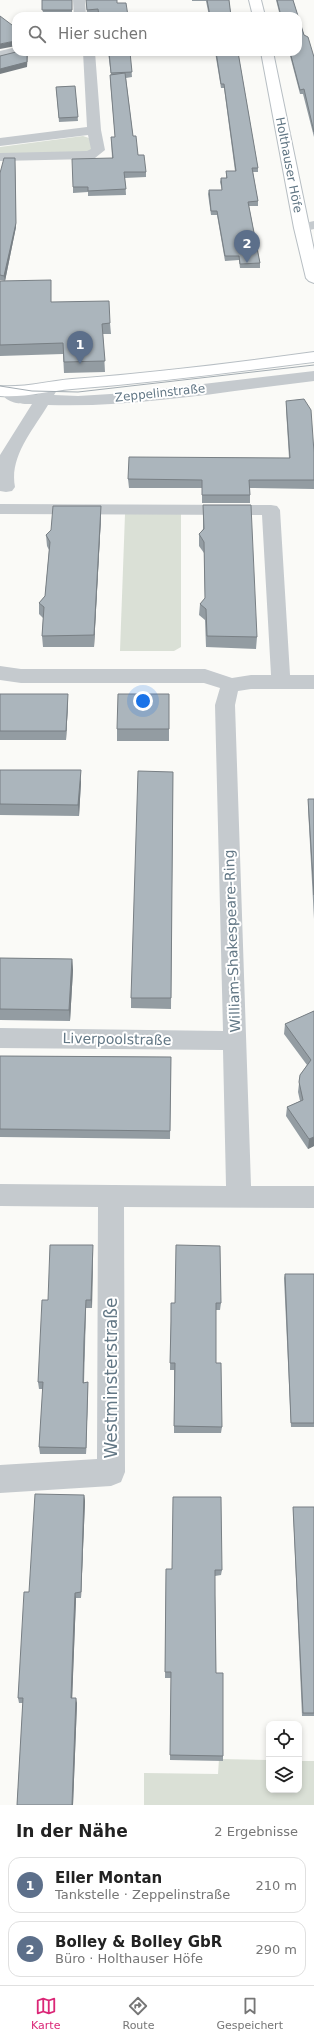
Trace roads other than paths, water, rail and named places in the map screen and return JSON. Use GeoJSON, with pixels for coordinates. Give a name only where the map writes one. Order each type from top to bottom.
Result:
{"type":"FeatureCollection","features":[{"type":"Feature","properties":{"kind":"street"},"geometry":{"type":"LineString","coordinates":[[79,0],[80,12]]}},
{"type":"Feature","properties":{"kind":"street"},"geometry":{"type":"LineString","coordinates":[[255,0],[258,12]]}},
{"type":"Feature","properties":{"kind":"street"},"geometry":{"type":"LineString","coordinates":[[0,55],[12,52]]}},
{"type":"Feature","properties":{"kind":"street"},"geometry":{"type":"LineString","coordinates":[[0,157],[96,153],[98,150],[94,130],[89,56]]}},
{"type":"Feature","properties":{"kind":"street","name":"Holthauser Höfe"},"geometry":{"type":"LineString","coordinates":[[268,56],[308,227],[314,278]]}},
{"type":"Feature","properties":{"kind":"street"},"geometry":{"type":"LineString","coordinates":[[0,142],[94,130]]}},
{"type":"Feature","properties":{"kind":"street","name":"Zeppelinstraße"},"geometry":{"type":"LineString","coordinates":[[3,387],[32,391],[50,386],[118,381],[314,357]]}},
{"type":"Feature","properties":{"kind":"street","name":"Zeppelinstraße"},"geometry":{"type":"LineString","coordinates":[[3,387],[18,398],[43,401],[78,401],[127,398],[314,376]]}},
{"type":"Feature","properties":{"kind":"street"},"geometry":{"type":"LineString","coordinates":[[6,487],[4,476],[9,455],[32,414],[43,401],[50,386]]}},
{"type":"Feature","properties":{"kind":"street"},"geometry":{"type":"LineString","coordinates":[[3,509],[271,510],[281,682]]}},
{"type":"Feature","properties":{"kind":"street"},"geometry":{"type":"LineString","coordinates":[[0,673],[21,676],[205,676],[231,685],[251,682],[314,682]]}},
{"type":"Feature","properties":{"kind":"street","name":"William-Shakespeare-Ring"},"geometry":{"type":"LineString","coordinates":[[231,685],[226,696],[225,705],[239,1197]]}},
{"type":"Feature","properties":{"kind":"street","name":"Liverpoolstraße"},"geometry":{"type":"LineString","coordinates":[[0,1038],[235,1041]]}},
{"type":"Feature","properties":{"kind":"street"},"geometry":{"type":"LineString","coordinates":[[0,1196],[111,1198],[314,1197]]}},
{"type":"Feature","properties":{"kind":"street","name":"Westminsterstraße"},"geometry":{"type":"LineString","coordinates":[[0,1479],[111,1472],[111,1198]]}},
{"type":"Feature","properties":{"kind":"tram line"},"geometry":{"type":"LineString","coordinates":[[0,386],[32,391],[78,392],[314,365]]}},
{"type":"Feature","properties":{"kind":"place","name":"Bolley & Bolley GbR"},"geometry":{"type":"Point","coordinates":[247,263]}},
{"type":"Feature","properties":{"kind":"place","name":"Eller Montan"},"geometry":{"type":"Point","coordinates":[80,364]}}]}
